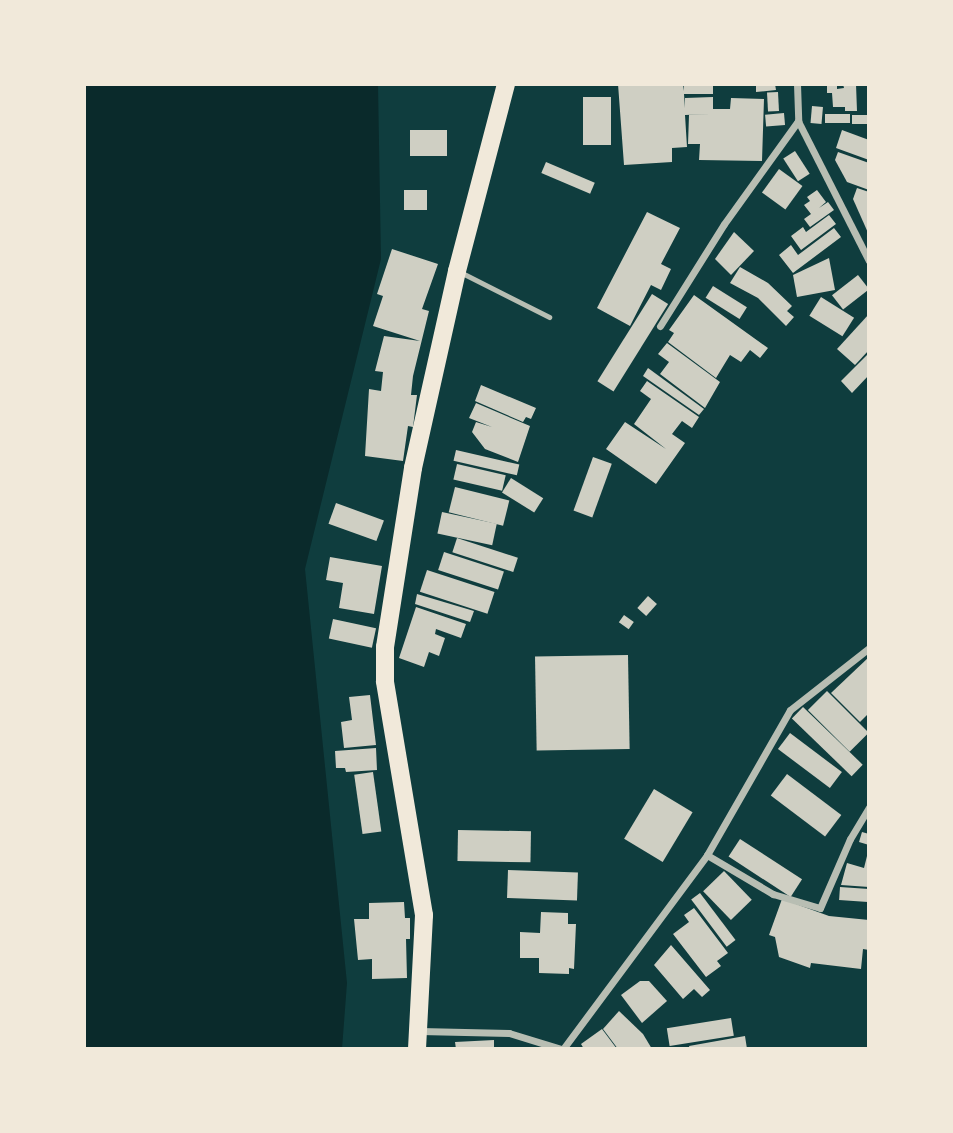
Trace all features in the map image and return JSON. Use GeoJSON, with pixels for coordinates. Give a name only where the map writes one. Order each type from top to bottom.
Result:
{"type":"FeatureCollection","features":[{"type":"Feature","properties":{"kind":"main road"},"geometry":{"type":"LineString","coordinates":[[418,1049],[424,915],[385,681],[385,647],[413,468],[457,271],[506,84]]}},
{"type":"Feature","properties":{"kind":"street"},"geometry":{"type":"LineString","coordinates":[[797,84],[799,121],[869,261]]}},
{"type":"Feature","properties":{"kind":"street"},"geometry":{"type":"LineString","coordinates":[[660,326],[724,224],[799,121]]}},
{"type":"Feature","properties":{"kind":"street"},"geometry":{"type":"LineString","coordinates":[[420,1031],[509,1033],[562,1049],[707,855],[790,710],[869,648]]}},
{"type":"Feature","properties":{"kind":"street"},"geometry":{"type":"LineString","coordinates":[[707,855],[773,894],[820,908],[850,839],[869,807]]}},
{"type":"Feature","properties":{"kind":"lane"},"geometry":{"type":"LineString","coordinates":[[457,271],[550,317]]}},
{"type":"Feature","properties":{"kind":"water"},"geometry":{"type":"Polygon","coordinates":[[[84,84],[378,84],[381,259],[305,569],[347,983],[342,1049],[84,1049],[84,84]]]}},
{"type":"Feature","properties":{"kind":"building"},"geometry":{"type":"Polygon","coordinates":[[[618,84],[683,84],[683,91],[684,84],[713,84],[713,94],[684,94],[685,108],[685,98],[713,97],[713,109],[730,109],[731,98],[764,99],[762,161],[699,160],[700,144],[688,144],[689,115],[713,114],[685,115],[687,147],[672,148],[672,162],[624,165],[618,84]]]}},
{"type":"Feature","properties":{"kind":"building"},"geometry":{"type":"Polygon","coordinates":[[[756,84],[775,84],[776,90],[756,92],[756,84]]]}},
{"type":"Feature","properties":{"kind":"building"},"geometry":{"type":"Polygon","coordinates":[[[827,84],[837,84],[837,89],[844,88],[843,84],[856,84],[857,111],[833,107],[832,93],[827,93],[827,84]]]}},
{"type":"Feature","properties":{"kind":"building"},"geometry":{"type":"Polygon","coordinates":[[[778,92],[779,111],[768,112],[767,93],[778,92]]]}},
{"type":"Feature","properties":{"kind":"building"},"geometry":{"type":"Polygon","coordinates":[[[583,97],[611,97],[611,145],[583,145],[583,97]]]}},
{"type":"Feature","properties":{"kind":"building"},"geometry":{"type":"Polygon","coordinates":[[[812,106],[823,107],[821,124],[811,123],[812,106]]]}},
{"type":"Feature","properties":{"kind":"building"},"geometry":{"type":"Polygon","coordinates":[[[784,113],[785,125],[766,127],[765,115],[784,113]]]}},
{"type":"Feature","properties":{"kind":"building"},"geometry":{"type":"Polygon","coordinates":[[[825,114],[850,114],[850,123],[825,123],[825,114]]]}},
{"type":"Feature","properties":{"kind":"building"},"geometry":{"type":"Polygon","coordinates":[[[852,115],[869,115],[869,124],[852,124],[852,115]]]}},
{"type":"Feature","properties":{"kind":"building"},"geometry":{"type":"Polygon","coordinates":[[[410,130],[447,130],[447,156],[410,156],[410,130]]]}},
{"type":"Feature","properties":{"kind":"building"},"geometry":{"type":"Polygon","coordinates":[[[842,130],[869,140],[869,160],[836,148],[842,130]]]}},
{"type":"Feature","properties":{"kind":"building"},"geometry":{"type":"Polygon","coordinates":[[[795,151],[810,174],[798,181],[783,159],[795,151]]]}},
{"type":"Feature","properties":{"kind":"building"},"geometry":{"type":"Polygon","coordinates":[[[838,152],[869,163],[869,190],[847,182],[835,160],[838,152]]]}},
{"type":"Feature","properties":{"kind":"building"},"geometry":{"type":"Polygon","coordinates":[[[546,162],[595,183],[590,194],[541,173],[546,162]]]}},
{"type":"Feature","properties":{"kind":"building"},"geometry":{"type":"Polygon","coordinates":[[[779,169],[802,186],[785,210],[762,192],[779,169]]]}},
{"type":"Feature","properties":{"kind":"building"},"geometry":{"type":"Polygon","coordinates":[[[857,188],[869,192],[869,235],[853,199],[857,188]]]}},
{"type":"Feature","properties":{"kind":"building"},"geometry":{"type":"Polygon","coordinates":[[[404,190],[427,190],[427,210],[404,210],[404,190]]]}},
{"type":"Feature","properties":{"kind":"building"},"geometry":{"type":"Polygon","coordinates":[[[817,190],[826,202],[819,208],[828,202],[834,210],[810,227],[804,219],[811,214],[804,205],[810,201],[807,197],[817,190]]]}},
{"type":"Feature","properties":{"kind":"building"},"geometry":{"type":"Polygon","coordinates":[[[647,212],[680,228],[661,264],[671,269],[661,290],[651,285],[630,326],[597,308],[647,212]]]}},
{"type":"Feature","properties":{"kind":"building"},"geometry":{"type":"Polygon","coordinates":[[[829,215],[836,224],[801,250],[791,236],[803,227],[806,232],[829,215]]]}},
{"type":"Feature","properties":{"kind":"building"},"geometry":{"type":"Polygon","coordinates":[[[834,228],[841,237],[793,273],[779,255],[791,245],[798,255],[834,228]]]}},
{"type":"Feature","properties":{"kind":"building"},"geometry":{"type":"Polygon","coordinates":[[[734,232],[754,251],[731,275],[715,259],[734,232]]]}},
{"type":"Feature","properties":{"kind":"building"},"geometry":{"type":"Polygon","coordinates":[[[392,249],[438,264],[422,309],[429,311],[413,376],[411,395],[417,395],[413,427],[408,426],[403,461],[365,456],[369,389],[381,391],[383,372],[375,371],[384,336],[420,341],[373,326],[383,296],[377,294],[392,249]]]}},
{"type":"Feature","properties":{"kind":"building"},"geometry":{"type":"Polygon","coordinates":[[[829,258],[835,290],[797,297],[793,275],[829,258]]]}},
{"type":"Feature","properties":{"kind":"building"},"geometry":{"type":"Polygon","coordinates":[[[740,267],[768,283],[792,306],[787,311],[794,317],[786,326],[758,298],[730,283],[740,267]]]}},
{"type":"Feature","properties":{"kind":"building"},"geometry":{"type":"Polygon","coordinates":[[[858,275],[869,289],[843,310],[832,295],[858,275]]]}},
{"type":"Feature","properties":{"kind":"building"},"geometry":{"type":"Polygon","coordinates":[[[713,286],[747,307],[740,319],[706,298],[713,286]]]}},
{"type":"Feature","properties":{"kind":"building"},"geometry":{"type":"Polygon","coordinates":[[[652,294],[668,304],[614,391],[597,381],[652,294]]]}},
{"type":"Feature","properties":{"kind":"building"},"geometry":{"type":"Polygon","coordinates":[[[694,295],[768,348],[760,358],[750,350],[741,362],[730,355],[716,378],[668,342],[674,333],[669,330],[694,295]]]}},
{"type":"Feature","properties":{"kind":"building"},"geometry":{"type":"Polygon","coordinates":[[[821,297],[854,318],[842,336],[809,316],[821,297]]]}},
{"type":"Feature","properties":{"kind":"building"},"geometry":{"type":"Polygon","coordinates":[[[869,314],[869,350],[855,365],[837,349],[869,314]]]}},
{"type":"Feature","properties":{"kind":"building"},"geometry":{"type":"Polygon","coordinates":[[[667,343],[720,382],[705,408],[660,374],[669,362],[658,354],[667,343]]]}},
{"type":"Feature","properties":{"kind":"building"},"geometry":{"type":"Polygon","coordinates":[[[869,353],[869,375],[852,393],[841,381],[869,353]]]}},
{"type":"Feature","properties":{"kind":"building"},"geometry":{"type":"Polygon","coordinates":[[[648,368],[704,409],[699,415],[643,376],[648,368]]]}},
{"type":"Feature","properties":{"kind":"building"},"geometry":{"type":"Polygon","coordinates":[[[647,381],[699,417],[692,428],[682,421],[672,434],[685,443],[656,484],[606,449],[625,422],[666,449],[634,424],[651,399],[640,391],[647,381]]]}},
{"type":"Feature","properties":{"kind":"building"},"geometry":{"type":"Polygon","coordinates":[[[481,385],[536,408],[531,419],[526,417],[523,422],[475,401],[481,385]]]}},
{"type":"Feature","properties":{"kind":"building"},"geometry":{"type":"Polygon","coordinates":[[[476,403],[530,426],[518,462],[485,449],[472,432],[476,422],[492,427],[469,418],[476,403]]]}},
{"type":"Feature","properties":{"kind":"building"},"geometry":{"type":"Polygon","coordinates":[[[456,450],[519,465],[517,475],[454,461],[456,450]]]}},
{"type":"Feature","properties":{"kind":"building"},"geometry":{"type":"Polygon","coordinates":[[[593,457],[612,464],[592,517],[574,511],[593,457]]]}},
{"type":"Feature","properties":{"kind":"building"},"geometry":{"type":"Polygon","coordinates":[[[457,464],[506,475],[502,491],[453,480],[457,464]]]}},
{"type":"Feature","properties":{"kind":"building"},"geometry":{"type":"Polygon","coordinates":[[[511,478],[543,498],[534,513],[502,492],[511,478]]]}},
{"type":"Feature","properties":{"kind":"building"},"geometry":{"type":"Polygon","coordinates":[[[455,487],[509,501],[503,526],[449,512],[455,487]]]}},
{"type":"Feature","properties":{"kind":"building"},"geometry":{"type":"Polygon","coordinates":[[[336,503],[384,520],[376,541],[328,524],[336,503]]]}},
{"type":"Feature","properties":{"kind":"building"},"geometry":{"type":"Polygon","coordinates":[[[442,512],[497,524],[492,545],[437,534],[442,512]]]}},
{"type":"Feature","properties":{"kind":"building"},"geometry":{"type":"Polygon","coordinates":[[[457,538],[518,558],[513,572],[452,552],[457,538]]]}},
{"type":"Feature","properties":{"kind":"building"},"geometry":{"type":"Polygon","coordinates":[[[444,552],[504,571],[498,590],[438,570],[444,552]]]}},
{"type":"Feature","properties":{"kind":"building"},"geometry":{"type":"Polygon","coordinates":[[[330,557],[382,566],[374,614],[339,608],[343,583],[326,580],[330,557]]]}},
{"type":"Feature","properties":{"kind":"building"},"geometry":{"type":"Polygon","coordinates":[[[427,570],[495,592],[487,614],[420,592],[427,570]]]}},
{"type":"Feature","properties":{"kind":"building"},"geometry":{"type":"Polygon","coordinates":[[[417,594],[474,611],[470,622],[415,604],[417,594]]]}},
{"type":"Feature","properties":{"kind":"building"},"geometry":{"type":"Polygon","coordinates":[[[648,596],[657,604],[646,616],[637,608],[648,596]]]}},
{"type":"Feature","properties":{"kind":"building"},"geometry":{"type":"Polygon","coordinates":[[[416,607],[466,624],[461,638],[436,629],[435,634],[445,638],[439,656],[429,652],[424,667],[399,658],[416,607]]]}},
{"type":"Feature","properties":{"kind":"building"},"geometry":{"type":"Polygon","coordinates":[[[624,615],[634,622],[629,629],[619,622],[624,615]]]}},
{"type":"Feature","properties":{"kind":"building"},"geometry":{"type":"Polygon","coordinates":[[[333,619],[376,628],[372,648],[329,639],[333,619]]]}},
{"type":"Feature","properties":{"kind":"building"},"geometry":{"type":"Polygon","coordinates":[[[628,655],[630,749],[537,751],[535,657],[628,655]]]}},
{"type":"Feature","properties":{"kind":"building"},"geometry":{"type":"Polygon","coordinates":[[[869,657],[869,713],[860,722],[831,693],[869,657]]]}},
{"type":"Feature","properties":{"kind":"building"},"geometry":{"type":"Polygon","coordinates":[[[827,691],[869,733],[850,752],[808,710],[827,691]]]}},
{"type":"Feature","properties":{"kind":"building"},"geometry":{"type":"Polygon","coordinates":[[[370,695],[376,745],[344,748],[341,722],[352,720],[349,697],[370,695]]]}},
{"type":"Feature","properties":{"kind":"building"},"geometry":{"type":"Polygon","coordinates":[[[803,707],[863,765],[852,776],[792,719],[803,707]]]}},
{"type":"Feature","properties":{"kind":"building"},"geometry":{"type":"Polygon","coordinates":[[[790,733],[842,772],[830,788],[778,749],[790,733]]]}},
{"type":"Feature","properties":{"kind":"building"},"geometry":{"type":"Polygon","coordinates":[[[376,748],[377,770],[346,772],[345,768],[336,768],[335,751],[376,748]]]}},
{"type":"Feature","properties":{"kind":"building"},"geometry":{"type":"Polygon","coordinates":[[[373,772],[381,831],[363,834],[354,775],[373,772]]]}},
{"type":"Feature","properties":{"kind":"building"},"geometry":{"type":"Polygon","coordinates":[[[787,774],[841,815],[825,836],[771,796],[787,774]]]}},
{"type":"Feature","properties":{"kind":"building"},"geometry":{"type":"Polygon","coordinates":[[[654,789],[693,812],[663,862],[624,839],[654,789]]]}},
{"type":"Feature","properties":{"kind":"building"},"geometry":{"type":"Polygon","coordinates":[[[458,830],[531,831],[530,862],[457,861],[458,830]]]}},
{"type":"Feature","properties":{"kind":"building"},"geometry":{"type":"Polygon","coordinates":[[[862,832],[869,834],[869,845],[859,842],[862,832]]]}},
{"type":"Feature","properties":{"kind":"building"},"geometry":{"type":"Polygon","coordinates":[[[740,839],[802,879],[791,897],[729,857],[740,839]]]}},
{"type":"Feature","properties":{"kind":"building"},"geometry":{"type":"Polygon","coordinates":[[[868,852],[869,887],[841,885],[847,863],[864,868],[868,852]]]}},
{"type":"Feature","properties":{"kind":"building"},"geometry":{"type":"Polygon","coordinates":[[[508,870],[578,872],[577,900],[507,898],[508,870]]]}},
{"type":"Feature","properties":{"kind":"building"},"geometry":{"type":"Polygon","coordinates":[[[724,871],[752,900],[731,920],[703,891],[724,871]]]}},
{"type":"Feature","properties":{"kind":"building"},"geometry":{"type":"Polygon","coordinates":[[[840,887],[869,889],[868,902],[839,900],[840,887]]]}},
{"type":"Feature","properties":{"kind":"building"},"geometry":{"type":"Polygon","coordinates":[[[700,893],[736,940],[727,947],[691,900],[700,893]]]}},
{"type":"Feature","properties":{"kind":"building"},"geometry":{"type":"Polygon","coordinates":[[[782,899],[829,916],[869,920],[869,950],[863,949],[861,969],[811,963],[810,968],[779,957],[775,937],[769,935],[782,899]]]}},
{"type":"Feature","properties":{"kind":"building"},"geometry":{"type":"Polygon","coordinates":[[[404,902],[405,918],[410,918],[410,939],[406,939],[407,978],[372,979],[372,959],[358,960],[354,919],[369,919],[369,903],[404,902]]]}},
{"type":"Feature","properties":{"kind":"building"},"geometry":{"type":"Polygon","coordinates":[[[694,908],[728,953],[717,961],[721,966],[706,977],[673,934],[689,922],[684,915],[694,908]]]}},
{"type":"Feature","properties":{"kind":"building"},"geometry":{"type":"Polygon","coordinates":[[[541,912],[568,913],[568,924],[576,924],[574,969],[569,968],[569,974],[539,973],[539,958],[520,958],[520,932],[540,933],[541,912]]]}},
{"type":"Feature","properties":{"kind":"building"},"geometry":{"type":"Polygon","coordinates":[[[671,945],[710,990],[702,997],[694,989],[683,999],[654,965],[671,945]]]}},
{"type":"Feature","properties":{"kind":"building"},"geometry":{"type":"Polygon","coordinates":[[[640,981],[649,981],[667,1001],[642,1023],[621,995],[640,981]]]}},
{"type":"Feature","properties":{"kind":"building"},"geometry":{"type":"Polygon","coordinates":[[[619,1011],[643,1034],[652,1049],[618,1049],[603,1029],[619,1011]]]}},
{"type":"Feature","properties":{"kind":"building"},"geometry":{"type":"Polygon","coordinates":[[[731,1018],[734,1036],[670,1046],[667,1028],[731,1018]]]}},
{"type":"Feature","properties":{"kind":"building"},"geometry":{"type":"Polygon","coordinates":[[[602,1029],[617,1049],[584,1049],[581,1044],[602,1029]]]}},
{"type":"Feature","properties":{"kind":"building"},"geometry":{"type":"Polygon","coordinates":[[[745,1036],[747,1049],[690,1049],[689,1046],[745,1036]]]}},
{"type":"Feature","properties":{"kind":"building"},"geometry":{"type":"Polygon","coordinates":[[[494,1040],[494,1049],[456,1049],[455,1042],[494,1040]]]}}]}
